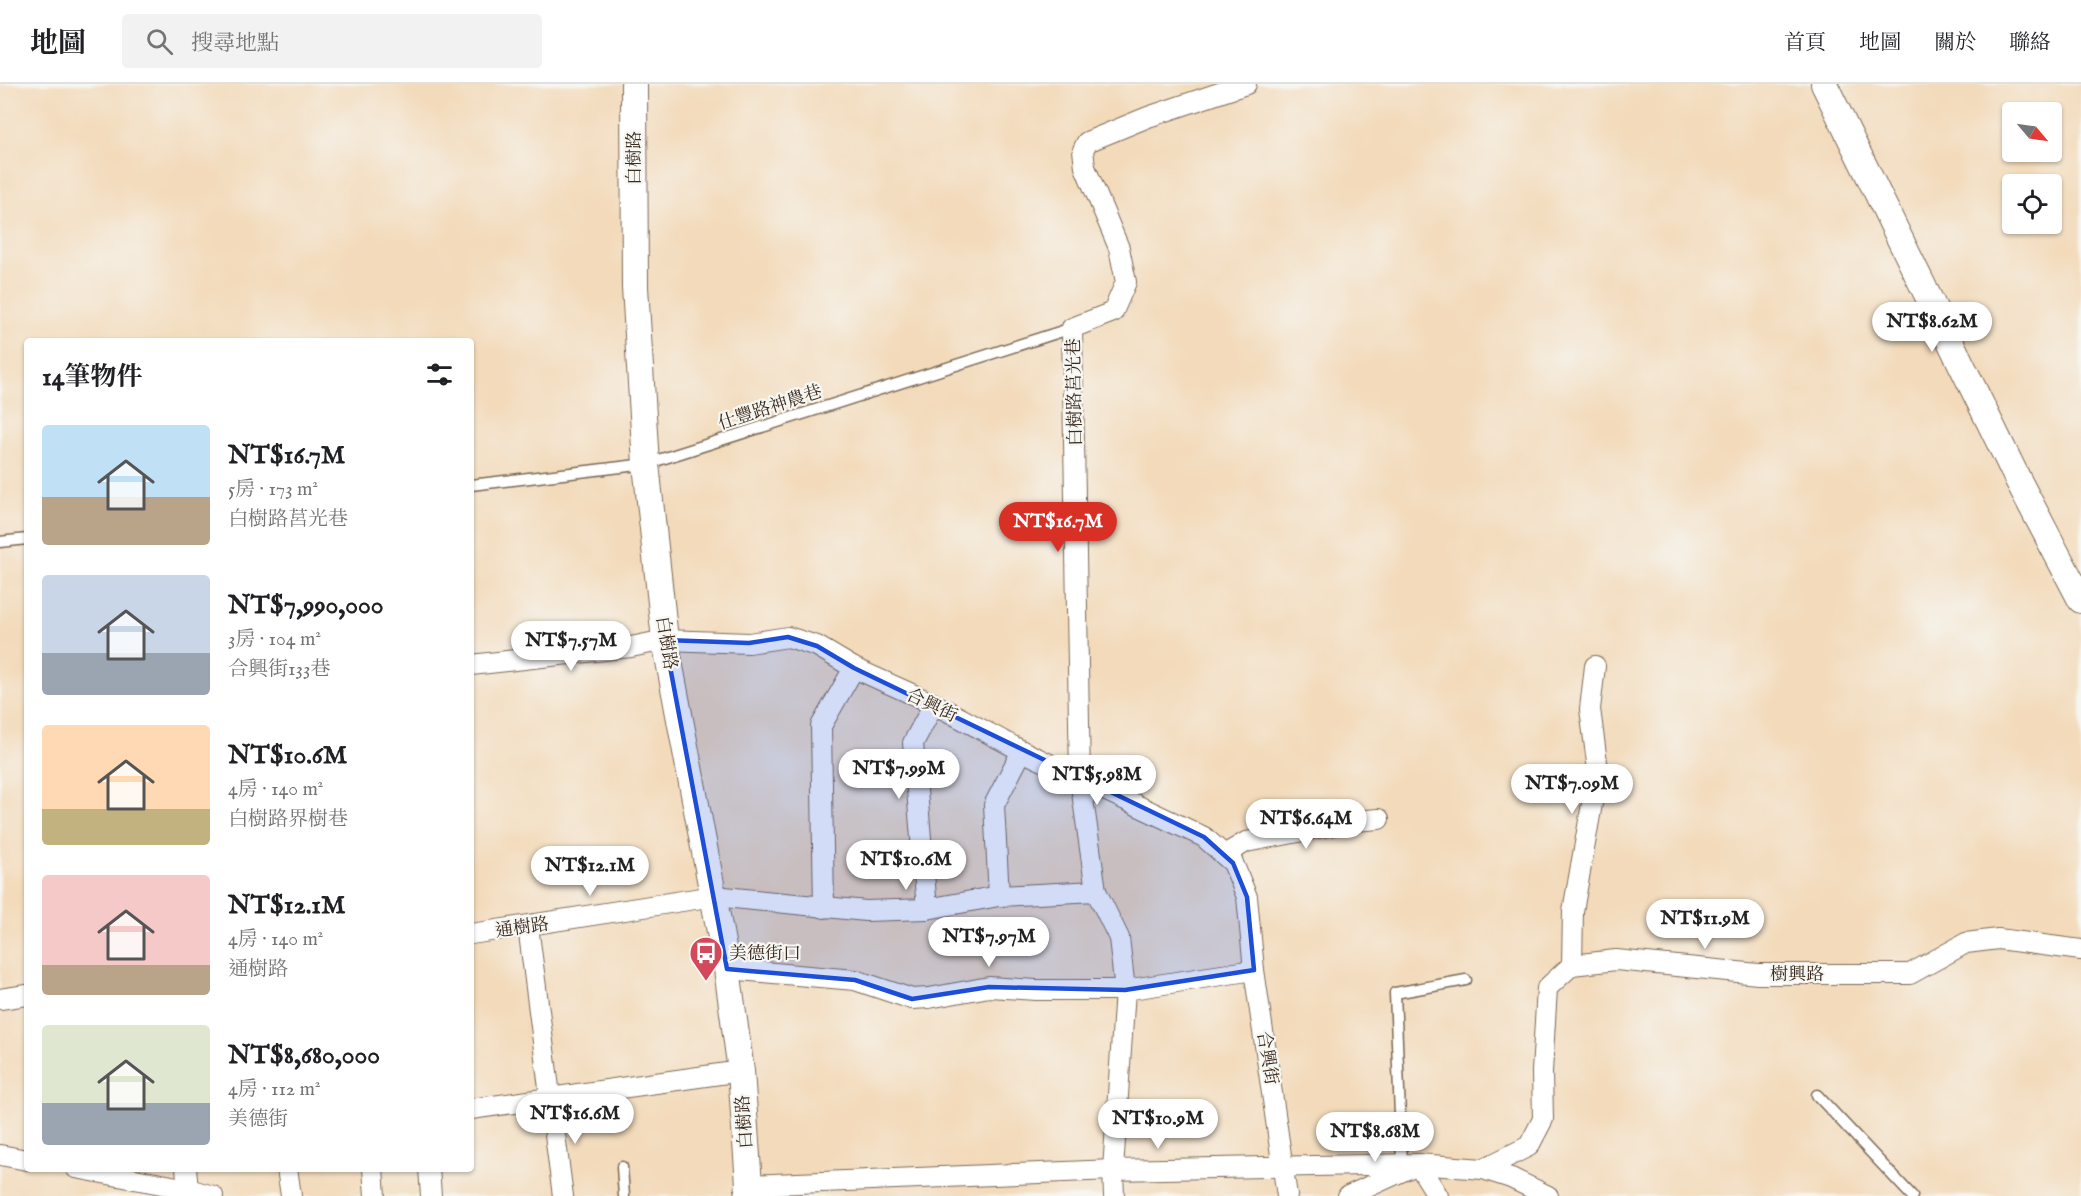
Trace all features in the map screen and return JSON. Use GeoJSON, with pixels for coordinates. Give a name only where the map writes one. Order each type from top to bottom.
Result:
{"type":"FeatureCollection","features":[{"type":"Feature","properties":{"kind":"street","name":"白樹路"},"geometry":{"type":"LineString","coordinates":[[634,84],[635,286],[645,464],[665,640],[727,969],[741,1071],[748,1190]]}},
{"type":"Feature","properties":{"kind":"street","name":"白樹路莒光巷"},"geometry":{"type":"LineString","coordinates":[[1114,1196],[1113,1170],[1125,990],[1119,938],[1096,891],[1080,778],[1072,328],[1113,312],[1126,282],[1119,248],[1085,167],[1083,150],[1087,142],[1148,117],[1246,84]]}},
{"type":"Feature","properties":{"kind":"street"},"geometry":{"type":"LineString","coordinates":[[1824,84],[2018,480],[2081,600]]}},
{"type":"Feature","properties":{"kind":"street","name":"合興街"},"geometry":{"type":"LineString","coordinates":[[474,665],[631,647],[665,640],[749,643],[788,638],[817,646],[854,669],[934,704],[1022,751],[1204,837],[1233,864],[1247,897],[1254,970],[1287,1196]]}},
{"type":"Feature","properties":{"kind":"street"},"geometry":{"type":"LineString","coordinates":[[1483,1168],[1529,1146],[1543,1119],[1542,1072],[1547,988],[1572,965],[1573,910],[1598,770],[1590,709],[1595,666]]}},
{"type":"Feature","properties":{"kind":"street"},"geometry":{"type":"LineString","coordinates":[[824,908],[821,726],[854,669]]}},
{"type":"Feature","properties":{"kind":"street"},"geometry":{"type":"LineString","coordinates":[[927,909],[913,743],[934,704]]}},
{"type":"Feature","properties":{"kind":"street"},"geometry":{"type":"LineString","coordinates":[[999,896],[994,805],[1022,751]]}},
{"type":"Feature","properties":{"kind":"street"},"geometry":{"type":"LineString","coordinates":[[1224,855],[1246,842],[1355,821],[1379,819]]}},
{"type":"Feature","properties":{"kind":"street","name":"通樹路"},"geometry":{"type":"LineString","coordinates":[[474,934],[714,896],[866,911],[927,909],[999,896],[1096,891]]}},
{"type":"Feature","properties":{"kind":"street"},"geometry":{"type":"LineString","coordinates":[[528,926],[563,1196]]}},
{"type":"Feature","properties":{"kind":"street","name":"樹興路"},"geometry":{"type":"LineString","coordinates":[[1572,965],[1616,960],[1758,974],[1910,974],[1966,944],[1998,939],[2081,950]]}},
{"type":"Feature","properties":{"kind":"street"},"geometry":{"type":"LineString","coordinates":[[727,969],[855,980],[912,999],[989,987],[1036,990],[1125,990],[1254,970]]}},
{"type":"Feature","properties":{"kind":"street"},"geometry":{"type":"LineString","coordinates":[[0,999],[24,995]]}},
{"type":"Feature","properties":{"kind":"street"},"geometry":{"type":"LineString","coordinates":[[474,1110],[741,1071]]}},
{"type":"Feature","properties":{"kind":"street"},"geometry":{"type":"LineString","coordinates":[[0,1155],[24,1159]]}},
{"type":"Feature","properties":{"kind":"street"},"geometry":{"type":"LineString","coordinates":[[1348,1196],[1410,1164]]}},
{"type":"Feature","properties":{"kind":"street"},"geometry":{"type":"LineString","coordinates":[[1410,1164],[1438,1196]]}},
{"type":"Feature","properties":{"kind":"street"},"geometry":{"type":"LineString","coordinates":[[748,1190],[1113,1170],[1410,1164],[1483,1168],[1511,1178],[1548,1196]]}},
{"type":"Feature","properties":{"kind":"street"},"geometry":{"type":"LineString","coordinates":[[94,1172],[213,1196]]}},
{"type":"Feature","properties":{"kind":"street"},"geometry":{"type":"LineString","coordinates":[[186,1172],[187,1192]]}},
{"type":"Feature","properties":{"kind":"street"},"geometry":{"type":"LineString","coordinates":[[288,1172],[291,1196]]}},
{"type":"Feature","properties":{"kind":"street"},"geometry":{"type":"LineString","coordinates":[[373,1172],[375,1196]]}},
{"type":"Feature","properties":{"kind":"street"},"geometry":{"type":"LineString","coordinates":[[429,1172],[431,1196]]}},
{"type":"Feature","properties":{"kind":"lane","name":"仕豐路神農巷"},"geometry":{"type":"LineString","coordinates":[[474,485],[645,464],[1072,328]]}},
{"type":"Feature","properties":{"kind":"lane"},"geometry":{"type":"LineString","coordinates":[[0,542],[24,539]]}},
{"type":"Feature","properties":{"kind":"lane"},"geometry":{"type":"LineString","coordinates":[[1410,1164],[1395,993],[1466,980]]}},
{"type":"Feature","properties":{"kind":"lane"},"geometry":{"type":"LineString","coordinates":[[1817,1095],[1911,1196]]}},
{"type":"Feature","properties":{"kind":"lane"},"geometry":{"type":"LineString","coordinates":[[622,1167],[624,1196]]}},
{"type":"Feature","properties":{"kind":"highlighted area"},"geometry":{"type":"Polygon","coordinates":[[[788,637],[817,646],[854,668],[1204,837],[1233,863],[1247,897],[1254,970],[1125,990],[989,987],[912,999],[855,980],[727,969],[665,640],[749,643],[788,637]]]}},
{"type":"Feature","properties":{"kind":"place","name":"美德街口"},"geometry":{"type":"Point","coordinates":[706,982]}}]}
